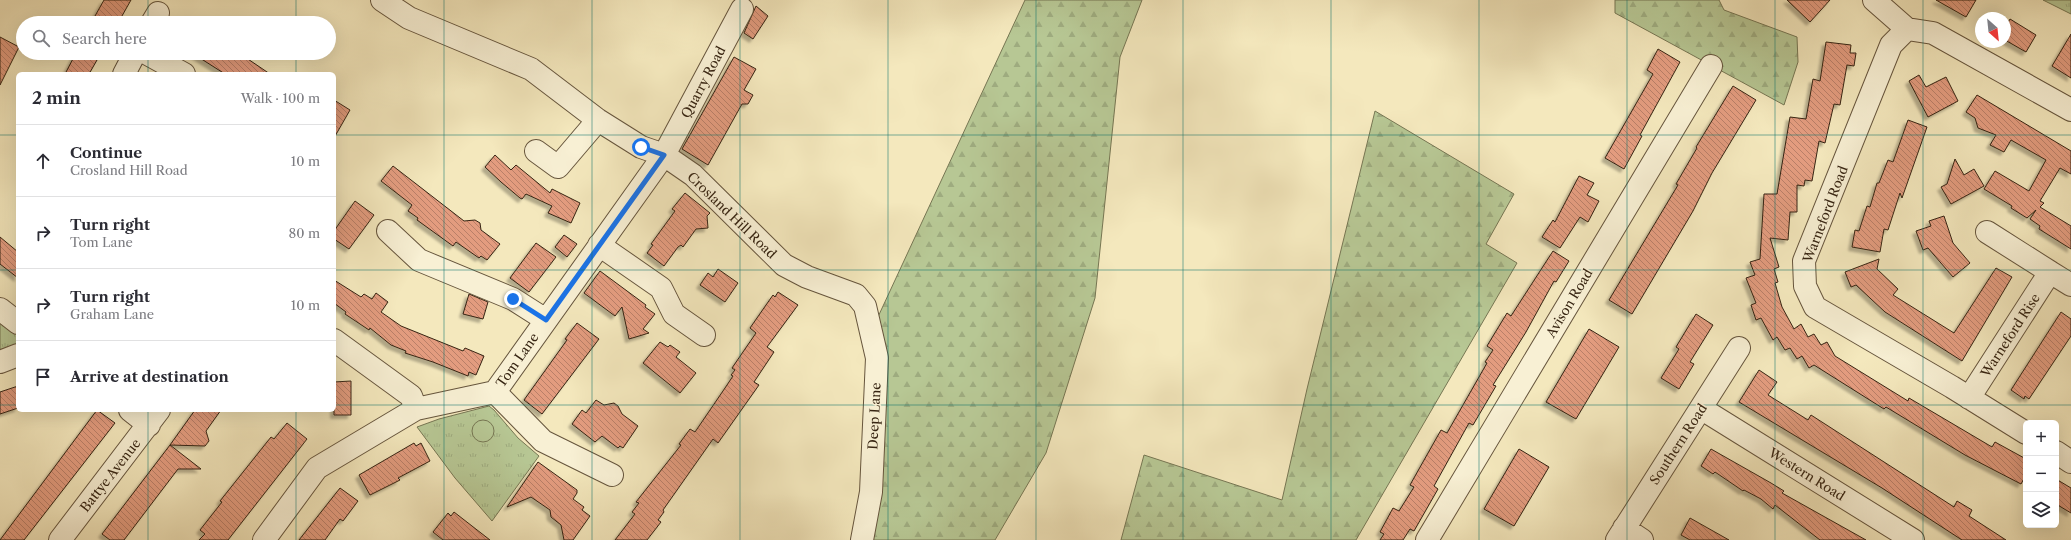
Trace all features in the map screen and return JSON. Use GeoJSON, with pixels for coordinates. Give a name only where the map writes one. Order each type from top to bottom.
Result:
{"type":"FeatureCollection","features":[{"type":"Feature","properties":{"kind":"street","name":"Crosland Hill Road"},"geometry":{"type":"LineString","coordinates":[[382,0],[409,18],[531,69],[598,120],[641,147],[664,155],[693,176],[784,265],[807,277],[856,295]]}},
{"type":"Feature","properties":{"kind":"street"},"geometry":{"type":"LineString","coordinates":[[1874,0],[1907,29],[1933,33],[2071,110]]}},
{"type":"Feature","properties":{"kind":"street","name":"Quarry Road"},"geometry":{"type":"LineString","coordinates":[[664,155],[742,9]]}},
{"type":"Feature","properties":{"kind":"street","name":"Warneford Road"},"geometry":{"type":"LineString","coordinates":[[1907,29],[1891,44],[1804,261],[1804,286],[1815,307],[2023,431]]}},
{"type":"Feature","properties":{"kind":"street"},"geometry":{"type":"LineString","coordinates":[[125,72],[131,60]]}},
{"type":"Feature","properties":{"kind":"street"},"geometry":{"type":"LineString","coordinates":[[159,60],[180,72]]}},
{"type":"Feature","properties":{"kind":"street","name":"Avison Road"},"geometry":{"type":"LineString","coordinates":[[1427,540],[1711,66]]}},
{"type":"Feature","properties":{"kind":"street"},"geometry":{"type":"LineString","coordinates":[[536,151],[558,167],[598,120]]}},
{"type":"Feature","properties":{"kind":"street","name":"Tom Lane"},"geometry":{"type":"LineString","coordinates":[[264,540],[318,468],[416,409],[495,392],[664,155]]}},
{"type":"Feature","properties":{"kind":"street"},"geometry":{"type":"LineString","coordinates":[[388,231],[418,260],[513,299],[546,320]]}},
{"type":"Feature","properties":{"kind":"street"},"geometry":{"type":"LineString","coordinates":[[1988,232],[2071,285]]}},
{"type":"Feature","properties":{"kind":"street"},"geometry":{"type":"LineString","coordinates":[[599,245],[661,288],[674,314],[704,335]]}},
{"type":"Feature","properties":{"kind":"street","name":"Warneford Rise"},"geometry":{"type":"LineString","coordinates":[[1969,398],[2050,272]]}},
{"type":"Feature","properties":{"kind":"street","name":"Deep Lane"},"geometry":{"type":"LineString","coordinates":[[856,295],[865,306],[877,358],[871,492],[862,540]]}},
{"type":"Feature","properties":{"kind":"street"},"geometry":{"type":"LineString","coordinates":[[0,309],[16,321]]}},
{"type":"Feature","properties":{"kind":"street"},"geometry":{"type":"LineString","coordinates":[[336,341],[411,396],[416,409]]}},
{"type":"Feature","properties":{"kind":"street","name":"Southern Road"},"geometry":{"type":"LineString","coordinates":[[1620,534],[1702,409],[1739,348]]}},
{"type":"Feature","properties":{"kind":"street"},"geometry":{"type":"LineString","coordinates":[[0,362],[16,356]]}},
{"type":"Feature","properties":{"kind":"street"},"geometry":{"type":"LineString","coordinates":[[495,392],[543,440],[612,475]]}},
{"type":"Feature","properties":{"kind":"street","name":"Western Road"},"geometry":{"type":"LineString","coordinates":[[1702,409],[1913,540]]}},
{"type":"Feature","properties":{"kind":"street"},"geometry":{"type":"LineString","coordinates":[[137,412],[154,417]]}},
{"type":"Feature","properties":{"kind":"street","name":"Battye Avenue"},"geometry":{"type":"LineString","coordinates":[[60,540],[154,417]]}},
{"type":"Feature","properties":{"kind":"street"},"geometry":{"type":"LineString","coordinates":[[2059,454],[2071,462]]}},
{"type":"Feature","properties":{"kind":"street"},"geometry":{"type":"LineString","coordinates":[[1620,534],[1642,540]]}},
{"type":"Feature","properties":{"kind":"green space"},"geometry":{"type":"Polygon","coordinates":[[[1025,0],[1142,0],[1120,57],[1095,298],[1046,453],[995,540],[868,540],[877,319],[1025,0]]]}},
{"type":"Feature","properties":{"kind":"green space"},"geometry":{"type":"Polygon","coordinates":[[[1615,0],[1719,0],[1724,10],[1797,37],[1798,62],[1784,105],[1615,13],[1615,0]]]}},
{"type":"Feature","properties":{"kind":"green space"},"geometry":{"type":"Polygon","coordinates":[[[2043,0],[2071,0],[2071,14],[2043,0]]]}},
{"type":"Feature","properties":{"kind":"green space"},"geometry":{"type":"Polygon","coordinates":[[[1375,111],[1514,194],[1486,244],[1517,263],[1356,540],[1121,540],[1144,455],[1282,500],[1307,389],[1375,111]]]}},
{"type":"Feature","properties":{"kind":"green space"},"geometry":{"type":"Polygon","coordinates":[[[0,314],[16,326],[16,350],[0,355],[0,314]]]}},
{"type":"Feature","properties":{"kind":"green space"},"geometry":{"type":"Polygon","coordinates":[[[489,406],[518,438],[539,456],[492,521],[455,478],[417,427],[439,419],[489,406]]]}},
{"type":"Feature","properties":{"kind":"green space"},"geometry":{"type":"Polygon","coordinates":[[[483,420],[491,423],[494,431],[491,439],[483,442],[475,439],[472,431],[475,423],[483,420]]]}},
{"type":"Feature","properties":{"kind":"building"},"geometry":{"type":"Polygon","coordinates":[[[104,0],[131,0],[122,16],[95,16],[104,0]]]}},
{"type":"Feature","properties":{"kind":"building"},"geometry":{"type":"Polygon","coordinates":[[[1787,0],[1830,0],[1810,22],[1787,0]]]}},
{"type":"Feature","properties":{"kind":"building"},"geometry":{"type":"Polygon","coordinates":[[[1936,0],[1976,0],[1966,17],[1936,0]]]}},
{"type":"Feature","properties":{"kind":"building"},"geometry":{"type":"Polygon","coordinates":[[[756,6],[768,16],[753,39],[744,33],[756,6]]]}},
{"type":"Feature","properties":{"kind":"building"},"geometry":{"type":"Polygon","coordinates":[[[2011,20],[2036,35],[2026,52],[2011,43],[2011,20]]]}},
{"type":"Feature","properties":{"kind":"building"},"geometry":{"type":"Polygon","coordinates":[[[2071,34],[2071,78],[2052,66],[2071,34]]]}},
{"type":"Feature","properties":{"kind":"building"},"geometry":{"type":"Polygon","coordinates":[[[0,37],[16,45],[16,53],[0,85],[0,37]]]}},
{"type":"Feature","properties":{"kind":"building"},"geometry":{"type":"Polygon","coordinates":[[[1826,42],[1851,45],[1850,53],[1856,53],[1854,66],[1847,65],[1840,105],[1834,104],[1825,143],[1819,141],[1812,181],[1805,180],[1804,186],[1797,185],[1797,212],[1790,212],[1788,240],[1770,238],[1779,267],[1774,269],[1778,282],[1775,283],[1782,307],[1794,329],[1801,324],[1808,337],[1814,334],[1821,345],[1827,342],[1835,356],[1908,401],[1909,398],[1992,447],[1995,442],[2023,457],[2023,480],[2021,484],[1965,455],[1886,407],[1884,409],[1814,365],[1809,368],[1802,356],[1797,359],[1790,348],[1785,350],[1777,337],[1773,340],[1761,318],[1756,320],[1751,305],[1756,303],[1746,278],[1755,275],[1750,262],[1760,259],[1764,194],[1777,194],[1790,117],[1806,119],[1813,79],[1820,81],[1826,42]]]}},
{"type":"Feature","properties":{"kind":"building"},"geometry":{"type":"Polygon","coordinates":[[[1658,49],[1680,62],[1640,135],[1642,136],[1624,169],[1605,158],[1653,74],[1647,70],[1658,49]]]}},
{"type":"Feature","properties":{"kind":"building"},"geometry":{"type":"Polygon","coordinates":[[[734,57],[756,69],[744,90],[753,95],[748,104],[742,104],[708,165],[682,149],[734,57]]]}},
{"type":"Feature","properties":{"kind":"building"},"geometry":{"type":"Polygon","coordinates":[[[72,60],[97,60],[90,72],[66,72],[72,60]]]}},
{"type":"Feature","properties":{"kind":"building"},"geometry":{"type":"Polygon","coordinates":[[[203,60],[249,60],[267,72],[222,72],[203,60]]]}},
{"type":"Feature","properties":{"kind":"building"},"geometry":{"type":"Polygon","coordinates":[[[1919,75],[1926,87],[1946,77],[1958,101],[1928,117],[1909,81],[1919,75]]]}},
{"type":"Feature","properties":{"kind":"building"},"geometry":{"type":"Polygon","coordinates":[[[1733,86],[1756,100],[1712,173],[1693,211],[1632,314],[1609,300],[1678,185],[1676,184],[1697,148],[1696,147],[1733,86]]]}},
{"type":"Feature","properties":{"kind":"building"},"geometry":{"type":"Polygon","coordinates":[[[1977,95],[2071,151],[2071,174],[2060,168],[2040,201],[2044,203],[2040,207],[2071,226],[2071,249],[2039,229],[2040,226],[2030,219],[2036,210],[2027,218],[2011,208],[2012,206],[1984,189],[1995,171],[2029,191],[2046,160],[2011,140],[2004,152],[1990,145],[1996,135],[1978,128],[1975,118],[1966,112],[1977,95]]]}},
{"type":"Feature","properties":{"kind":"building"},"geometry":{"type":"Polygon","coordinates":[[[336,101],[350,110],[336,134],[336,101]]]}},
{"type":"Feature","properties":{"kind":"building"},"geometry":{"type":"Polygon","coordinates":[[[1908,120],[1927,127],[1902,198],[1900,193],[1888,230],[1884,229],[1880,252],[1852,247],[1855,230],[1859,231],[1867,206],[1870,207],[1877,183],[1879,183],[1888,160],[1893,162],[1908,120]]]}},
{"type":"Feature","properties":{"kind":"building"},"geometry":{"type":"Polygon","coordinates":[[[495,155],[511,170],[516,165],[550,193],[552,189],[580,203],[571,223],[548,213],[552,206],[526,194],[522,199],[501,182],[485,167],[495,155]]]}},
{"type":"Feature","properties":{"kind":"building"},"geometry":{"type":"Polygon","coordinates":[[[1955,159],[1964,175],[1974,169],[1984,186],[1951,204],[1941,187],[1947,184],[1955,159]]]}},
{"type":"Feature","properties":{"kind":"building"},"geometry":{"type":"Polygon","coordinates":[[[393,166],[464,221],[475,220],[480,223],[481,230],[500,244],[487,260],[481,256],[479,258],[456,242],[453,246],[417,220],[418,218],[408,211],[412,205],[381,181],[393,166]]]}},
{"type":"Feature","properties":{"kind":"building"},"geometry":{"type":"Polygon","coordinates":[[[1579,176],[1594,183],[1587,195],[1599,201],[1588,222],[1580,217],[1560,248],[1542,237],[1553,220],[1555,222],[1579,176]]]}},
{"type":"Feature","properties":{"kind":"building"},"geometry":{"type":"Polygon","coordinates":[[[685,193],[710,213],[707,216],[708,228],[696,229],[683,247],[681,245],[678,247],[664,266],[647,253],[653,245],[651,244],[675,211],[672,209],[685,193]]]}},
{"type":"Feature","properties":{"kind":"building"},"geometry":{"type":"Polygon","coordinates":[[[355,201],[374,215],[349,249],[336,240],[336,228],[355,201]]]}},
{"type":"Feature","properties":{"kind":"building"},"geometry":{"type":"Polygon","coordinates":[[[1944,216],[1953,243],[1970,263],[1953,277],[1928,248],[1923,250],[1916,231],[1931,226],[1929,221],[1944,216]]]}},
{"type":"Feature","properties":{"kind":"building"},"geometry":{"type":"Polygon","coordinates":[[[564,235],[577,244],[567,257],[555,247],[564,235]]]}},
{"type":"Feature","properties":{"kind":"building"},"geometry":{"type":"Polygon","coordinates":[[[0,237],[16,250],[16,276],[0,264],[0,237]]]}},
{"type":"Feature","properties":{"kind":"building"},"geometry":{"type":"Polygon","coordinates":[[[536,243],[556,257],[529,292],[510,278],[536,243]]]}},
{"type":"Feature","properties":{"kind":"building"},"geometry":{"type":"Polygon","coordinates":[[[1553,251],[1569,261],[1556,282],[1554,281],[1526,332],[1493,385],[1496,386],[1473,425],[1469,423],[1434,486],[1438,489],[1414,531],[1410,529],[1403,540],[1380,540],[1384,534],[1380,532],[1393,508],[1399,511],[1414,487],[1410,485],[1441,430],[1447,433],[1487,363],[1485,362],[1493,350],[1487,346],[1507,313],[1511,316],[1553,251]]]}},
{"type":"Feature","properties":{"kind":"building"},"geometry":{"type":"Polygon","coordinates":[[[1879,259],[1877,269],[1898,289],[1893,295],[1954,333],[1996,268],[2012,277],[1962,361],[1885,312],[1856,285],[1851,287],[1845,272],[1879,259]]]}},
{"type":"Feature","properties":{"kind":"building"},"geometry":{"type":"Polygon","coordinates":[[[718,269],[738,283],[725,302],[700,285],[708,273],[713,277],[718,269]]]}},
{"type":"Feature","properties":{"kind":"building"},"geometry":{"type":"Polygon","coordinates":[[[600,271],[646,305],[645,307],[655,314],[643,329],[649,333],[629,339],[622,307],[615,316],[584,293],[600,271]]]}},
{"type":"Feature","properties":{"kind":"building"},"geometry":{"type":"Polygon","coordinates":[[[336,281],[361,297],[364,294],[372,299],[376,293],[388,302],[381,312],[401,326],[463,351],[465,348],[484,356],[476,375],[469,372],[468,376],[405,353],[406,351],[391,345],[370,328],[369,330],[345,314],[346,312],[336,304],[336,281]]]}},
{"type":"Feature","properties":{"kind":"building"},"geometry":{"type":"Polygon","coordinates":[[[778,292],[798,305],[767,347],[774,352],[754,382],[759,385],[718,443],[713,439],[663,510],[664,512],[658,520],[661,522],[647,540],[615,540],[635,514],[632,512],[639,503],[636,502],[681,445],[679,444],[690,429],[695,432],[733,376],[731,375],[735,370],[732,368],[756,333],[750,328],[773,295],[775,297],[778,292]]]}},
{"type":"Feature","properties":{"kind":"building"},"geometry":{"type":"Polygon","coordinates":[[[469,294],[488,302],[483,319],[463,314],[469,294]]]}},
{"type":"Feature","properties":{"kind":"building"},"geometry":{"type":"Polygon","coordinates":[[[2061,312],[2071,319],[2071,336],[2029,399],[2025,396],[2024,399],[2011,390],[2061,312]]]}},
{"type":"Feature","properties":{"kind":"building"},"geometry":{"type":"Polygon","coordinates":[[[1696,314],[1713,325],[1690,362],[1694,364],[1679,389],[1661,378],[1679,349],[1676,347],[1696,314]]]}},
{"type":"Feature","properties":{"kind":"building"},"geometry":{"type":"Polygon","coordinates":[[[577,323],[599,339],[542,414],[524,400],[567,340],[565,339],[577,323]]]}},
{"type":"Feature","properties":{"kind":"building"},"geometry":{"type":"Polygon","coordinates":[[[1589,329],[1619,347],[1576,419],[1546,402],[1589,329]]]}},
{"type":"Feature","properties":{"kind":"building"},"geometry":{"type":"Polygon","coordinates":[[[660,342],[668,347],[670,345],[680,352],[676,357],[696,373],[680,393],[643,363],[660,342]]]}},
{"type":"Feature","properties":{"kind":"building"},"geometry":{"type":"Polygon","coordinates":[[[1759,370],[1777,382],[1768,395],[1808,420],[1811,415],[1954,507],[1957,501],[1972,510],[1969,516],[2006,540],[1962,540],[1882,488],[1739,402],[1759,370]]]}},
{"type":"Feature","properties":{"kind":"building"},"geometry":{"type":"Polygon","coordinates":[[[351,381],[351,415],[334,415],[334,412],[336,412],[336,382],[351,381]]]}},
{"type":"Feature","properties":{"kind":"building"},"geometry":{"type":"Polygon","coordinates":[[[16,387],[16,409],[0,414],[0,392],[16,387]]]}},
{"type":"Feature","properties":{"kind":"building"},"geometry":{"type":"Polygon","coordinates":[[[596,400],[604,405],[614,403],[618,406],[622,414],[638,426],[623,448],[620,446],[618,448],[602,436],[595,442],[572,424],[582,410],[586,413],[596,400]]]}},
{"type":"Feature","properties":{"kind":"building"},"geometry":{"type":"Polygon","coordinates":[[[96,412],[100,412],[115,423],[24,540],[0,540],[96,412]]]}},
{"type":"Feature","properties":{"kind":"building"},"geometry":{"type":"Polygon","coordinates":[[[194,412],[220,412],[206,431],[209,441],[205,446],[170,445],[194,412]]]}},
{"type":"Feature","properties":{"kind":"building"},"geometry":{"type":"Polygon","coordinates":[[[287,423],[307,439],[228,540],[199,540],[205,534],[200,530],[222,502],[220,501],[271,437],[274,439],[287,423]]]}},
{"type":"Feature","properties":{"kind":"building"},"geometry":{"type":"Polygon","coordinates":[[[414,443],[416,446],[421,443],[430,461],[398,478],[400,480],[370,495],[359,475],[414,443]]]}},
{"type":"Feature","properties":{"kind":"building"},"geometry":{"type":"Polygon","coordinates":[[[170,445],[201,469],[178,469],[124,540],[110,540],[102,534],[170,445]]]}},
{"type":"Feature","properties":{"kind":"building"},"geometry":{"type":"Polygon","coordinates":[[[1519,449],[1549,467],[1514,526],[1484,509],[1519,449]]]}},
{"type":"Feature","properties":{"kind":"building"},"geometry":{"type":"Polygon","coordinates":[[[1711,449],[1784,491],[1782,493],[1866,540],[1820,540],[1775,505],[1773,509],[1761,499],[1744,490],[1743,491],[1715,472],[1713,474],[1701,466],[1711,449]]]}},
{"type":"Feature","properties":{"kind":"building"},"geometry":{"type":"Polygon","coordinates":[[[538,462],[577,490],[577,493],[573,499],[584,507],[582,510],[590,516],[573,540],[564,540],[561,525],[551,517],[550,510],[531,497],[507,507],[538,462]]]}},
{"type":"Feature","properties":{"kind":"building"},"geometry":{"type":"Polygon","coordinates":[[[2059,481],[2071,488],[2071,513],[2059,506],[2059,481]]]}},
{"type":"Feature","properties":{"kind":"building"},"geometry":{"type":"Polygon","coordinates":[[[340,488],[358,501],[343,521],[340,519],[325,540],[299,540],[340,488]]]}},
{"type":"Feature","properties":{"kind":"building"},"geometry":{"type":"Polygon","coordinates":[[[454,512],[490,540],[443,540],[433,532],[448,513],[451,516],[454,512]]]}},
{"type":"Feature","properties":{"kind":"building"},"geometry":{"type":"Polygon","coordinates":[[[1690,518],[1729,540],[1690,540],[1681,535],[1690,518]]]}},
{"type":"Feature","properties":{"kind":"route"},"geometry":{"type":"LineString","coordinates":[[513,299],[546,320],[664,155],[641,147]]}}]}
